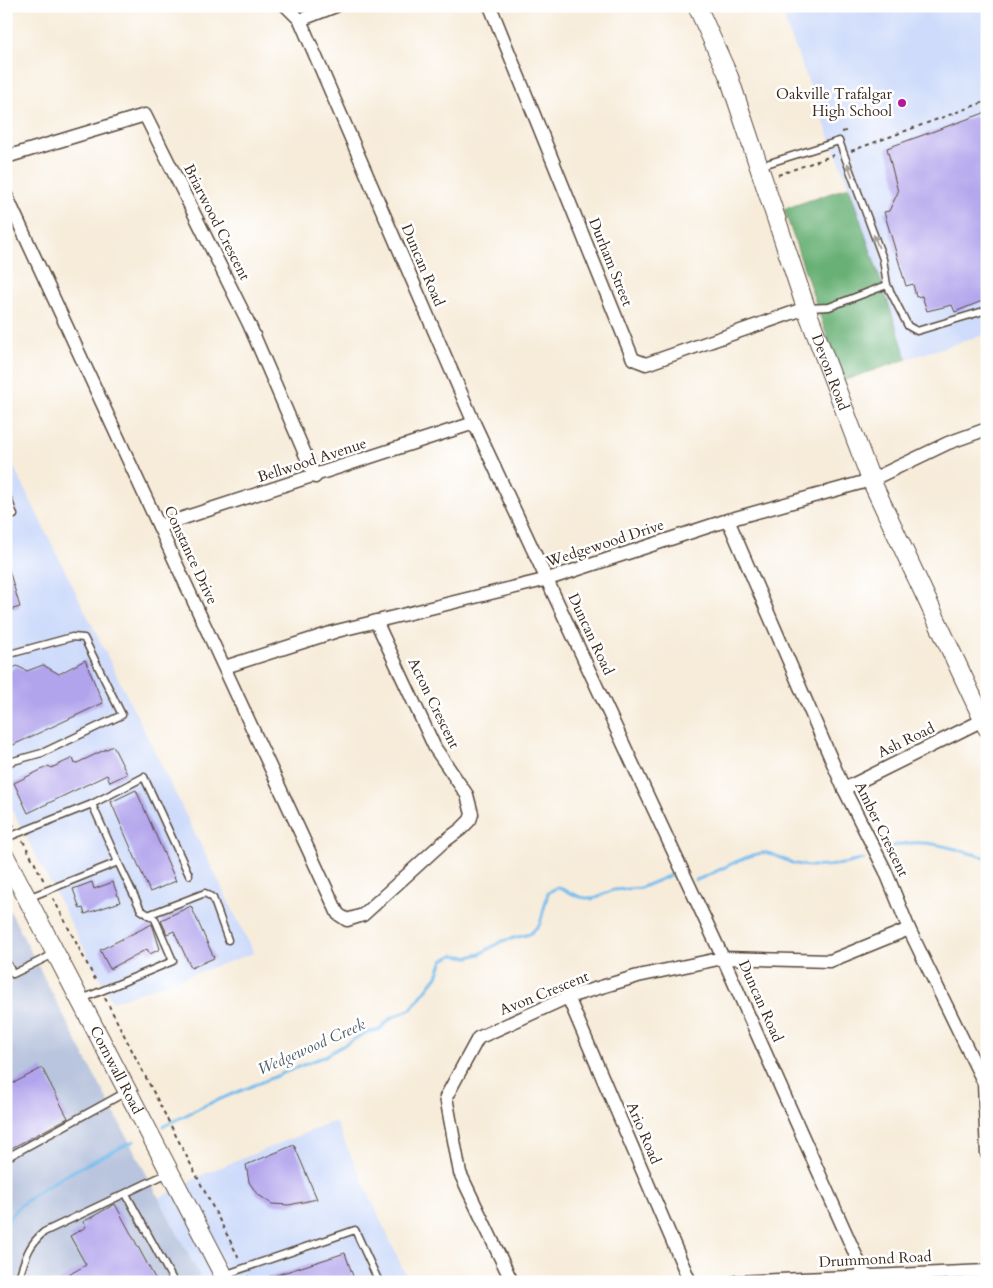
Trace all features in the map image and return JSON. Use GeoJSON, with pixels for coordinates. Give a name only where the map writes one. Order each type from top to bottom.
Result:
{"type":"FeatureCollection","features":[{"type":"Feature","properties":{"kind":"street","name":"Duncan Road"},"geometry":{"type":"LineString","coordinates":[[286,6],[300,20],[474,423],[723,958],[866,1276]]}},
{"type":"Feature","properties":{"kind":"street"},"geometry":{"type":"LineString","coordinates":[[300,20],[336,6]]}},
{"type":"Feature","properties":{"kind":"street","name":"Durham Street"},"geometry":{"type":"LineString","coordinates":[[490,6],[633,359],[646,364],[806,308]]}},
{"type":"Feature","properties":{"kind":"street","name":"Devon Road"},"geometry":{"type":"LineString","coordinates":[[697,6],[729,77],[806,308],[871,480],[985,724]]}},
{"type":"Feature","properties":{"kind":"street","name":"Briarwood Crescent"},"geometry":{"type":"LineString","coordinates":[[6,157],[145,115],[250,324],[315,477]]}},
{"type":"Feature","properties":{"kind":"street","name":"Constance Drive"},"geometry":{"type":"LineString","coordinates":[[6,195],[338,914],[347,920],[352,920]]}},
{"type":"Feature","properties":{"kind":"street","name":"Bellwood Avenue"},"geometry":{"type":"LineString","coordinates":[[159,526],[315,477],[474,423]]}},
{"type":"Feature","properties":{"kind":"street","name":"Wedgewood Drive"},"geometry":{"type":"LineString","coordinates":[[225,666],[337,631],[548,579],[728,520],[871,480],[948,443],[987,429]]}},
{"type":"Feature","properties":{"kind":"street","name":"Amber Crescent"},"geometry":{"type":"LineString","coordinates":[[728,520],[844,789],[885,870],[909,929],[984,1083],[987,1154]]}},
{"type":"Feature","properties":{"kind":"street","name":"Acton Crescent"},"geometry":{"type":"LineString","coordinates":[[352,920],[363,915],[441,844],[462,829],[470,820],[472,814],[466,795],[435,748],[376,621]]}},
{"type":"Feature","properties":{"kind":"street","name":"Ash Road"},"geometry":{"type":"LineString","coordinates":[[844,789],[985,724]]}},
{"type":"Feature","properties":{"kind":"street","name":"Cornwall Road"},"geometry":{"type":"LineString","coordinates":[[6,858],[225,1279]]}},
{"type":"Feature","properties":{"kind":"street","name":"Avon Crescent"},"geometry":{"type":"LineString","coordinates":[[512,1282],[460,1173],[446,1097],[478,1038],[568,997],[638,976],[723,958],[830,961],[909,929]]}},
{"type":"Feature","properties":{"kind":"street","name":"Ario Road"},"geometry":{"type":"LineString","coordinates":[[568,997],[690,1282]]}},
{"type":"Feature","properties":{"kind":"street","name":"Drummond Road"},"geometry":{"type":"LineString","coordinates":[[735,1282],[987,1271]]}},
{"type":"Feature","properties":{"kind":"lane"},"geometry":{"type":"LineString","coordinates":[[761,173],[838,141],[883,259],[887,285],[908,326],[917,331],[987,310]]}},
{"type":"Feature","properties":{"kind":"lane"},"geometry":{"type":"LineString","coordinates":[[806,308],[829,307],[887,285]]}},
{"type":"Feature","properties":{"kind":"lane"},"geometry":{"type":"LineString","coordinates":[[6,493],[14,515],[6,517]]}},
{"type":"Feature","properties":{"kind":"lane"},"geometry":{"type":"LineString","coordinates":[[6,656],[72,637],[84,638],[122,715],[42,754],[6,763]]}},
{"type":"Feature","properties":{"kind":"lane"},"geometry":{"type":"LineString","coordinates":[[6,838],[92,804],[144,777],[189,875]]}},
{"type":"Feature","properties":{"kind":"lane"},"geometry":{"type":"LineString","coordinates":[[80,1000],[173,961],[155,919],[140,910],[92,804]]}},
{"type":"Feature","properties":{"kind":"lane"},"geometry":{"type":"LineString","coordinates":[[27,898],[118,862]]}},
{"type":"Feature","properties":{"kind":"lane"},"geometry":{"type":"LineString","coordinates":[[148,914],[205,893],[213,898],[228,940]]}},
{"type":"Feature","properties":{"kind":"lane"},"geometry":{"type":"LineString","coordinates":[[6,961],[13,974],[56,953]]}},
{"type":"Feature","properties":{"kind":"lane"},"geometry":{"type":"LineString","coordinates":[[6,1158],[127,1092]]}},
{"type":"Feature","properties":{"kind":"lane"},"geometry":{"type":"LineString","coordinates":[[19,1278],[27,1251],[34,1240],[44,1232],[169,1172]]}},
{"type":"Feature","properties":{"kind":"lane"},"geometry":{"type":"LineString","coordinates":[[126,1194],[174,1282]]}},
{"type":"Feature","properties":{"kind":"lane"},"geometry":{"type":"LineString","coordinates":[[225,1279],[244,1268],[355,1230],[379,1282]]}},
{"type":"Feature","properties":{"kind":"path"},"geometry":{"type":"LineString","coordinates":[[761,173],[844,153],[987,101]]}},
{"type":"Feature","properties":{"kind":"path"},"geometry":{"type":"LineString","coordinates":[[6,810],[102,991],[251,1282]]}},
{"type":"Feature","properties":{"kind":"shaded area","name":"Oakville Trafalgar High School"},"geometry":{"type":"Polygon","coordinates":[[[824,6],[987,6],[987,334],[907,359],[849,187],[784,19],[824,6]]]}},
{"type":"Feature","properties":{"kind":"shaded area"},"geometry":{"type":"Polygon","coordinates":[[[6,451],[254,953],[112,1002],[6,798],[6,451]]]}},
{"type":"Feature","properties":{"kind":"shaded area"},"geometry":{"type":"Polygon","coordinates":[[[6,903],[75,1038],[203,1282],[6,1282],[6,903]]]}},
{"type":"Feature","properties":{"kind":"shaded area"},"geometry":{"type":"Polygon","coordinates":[[[335,1121],[409,1282],[203,1282],[159,1198],[204,1174],[335,1121]]]}},
{"type":"Feature","properties":{"kind":"green space"},"geometry":{"type":"Polygon","coordinates":[[[849,187],[907,359],[842,381],[784,209],[849,187]]]}},
{"type":"Feature","properties":{"kind":"building"},"geometry":{"type":"Polygon","coordinates":[[[987,112],[987,299],[955,312],[952,305],[927,311],[922,296],[916,297],[913,284],[906,286],[884,212],[889,211],[898,192],[887,148],[987,112]]]}},
{"type":"Feature","properties":{"kind":"building"},"geometry":{"type":"Polygon","coordinates":[[[6,570],[9,570],[20,607],[6,611],[6,570]]]}},
{"type":"Feature","properties":{"kind":"building"},"geometry":{"type":"Polygon","coordinates":[[[85,660],[103,703],[11,746],[6,738],[6,672],[17,666],[27,671],[43,665],[59,674],[85,660]]]}},
{"type":"Feature","properties":{"kind":"building"},"geometry":{"type":"Polygon","coordinates":[[[113,746],[127,774],[110,782],[107,775],[28,813],[14,783],[49,766],[51,768],[73,758],[75,764],[113,746]]]}},
{"type":"Feature","properties":{"kind":"building"},"geometry":{"type":"Polygon","coordinates":[[[136,790],[176,881],[150,892],[111,802],[136,790]]]}},
{"type":"Feature","properties":{"kind":"building"},"geometry":{"type":"Polygon","coordinates":[[[92,882],[94,889],[113,882],[120,902],[85,914],[83,908],[80,909],[73,889],[92,882]]]}},
{"type":"Feature","properties":{"kind":"building"},"geometry":{"type":"Polygon","coordinates":[[[191,906],[214,958],[191,968],[174,931],[167,934],[161,920],[191,906]]]}},
{"type":"Feature","properties":{"kind":"building"},"geometry":{"type":"Polygon","coordinates":[[[152,924],[160,949],[150,954],[147,949],[110,969],[100,950],[152,924]]]}},
{"type":"Feature","properties":{"kind":"building"},"geometry":{"type":"Polygon","coordinates":[[[42,1068],[68,1118],[6,1151],[6,1087],[42,1068]]]}},
{"type":"Feature","properties":{"kind":"building"},"geometry":{"type":"Polygon","coordinates":[[[294,1145],[317,1199],[289,1205],[272,1204],[257,1194],[249,1182],[246,1165],[294,1145]]]}},
{"type":"Feature","properties":{"kind":"building"},"geometry":{"type":"Polygon","coordinates":[[[115,1204],[157,1282],[56,1282],[86,1265],[70,1236],[86,1227],[83,1222],[115,1204]]]}},
{"type":"Feature","properties":{"kind":"building"},"geometry":{"type":"Polygon","coordinates":[[[345,1253],[355,1282],[262,1282],[261,1280],[345,1253]]]}},
{"type":"Feature","properties":{"kind":"waterway","name":"Wedgewood Creek"},"geometry":{"type":"LineString","coordinates":[[885,849],[911,843],[936,844],[987,858]]}},
{"type":"Feature","properties":{"kind":"waterway","name":"Wedgewood Creek"},"geometry":{"type":"LineString","coordinates":[[696,880],[760,853],[774,855],[793,863],[813,866],[839,865],[864,859]]}},
{"type":"Feature","properties":{"kind":"waterway","name":"Wedgewood Creek"},"geometry":{"type":"LineString","coordinates":[[164,1126],[206,1105],[325,1056],[365,1033],[379,1030],[391,1018],[411,1009],[437,976],[443,960],[453,955],[469,957],[480,954],[502,941],[530,934],[540,924],[548,893],[557,887],[580,897],[593,899],[613,890],[640,888],[671,875]]}},
{"type":"Feature","properties":{"kind":"waterway","name":"Wedgewood Creek"},"geometry":{"type":"LineString","coordinates":[[6,1225],[13,1213],[43,1189],[62,1177],[134,1141]]}},
{"type":"Feature","properties":{"kind":"place","name":"Oakville Trafalgar High School"},"geometry":{"type":"Point","coordinates":[902,103]}}]}
